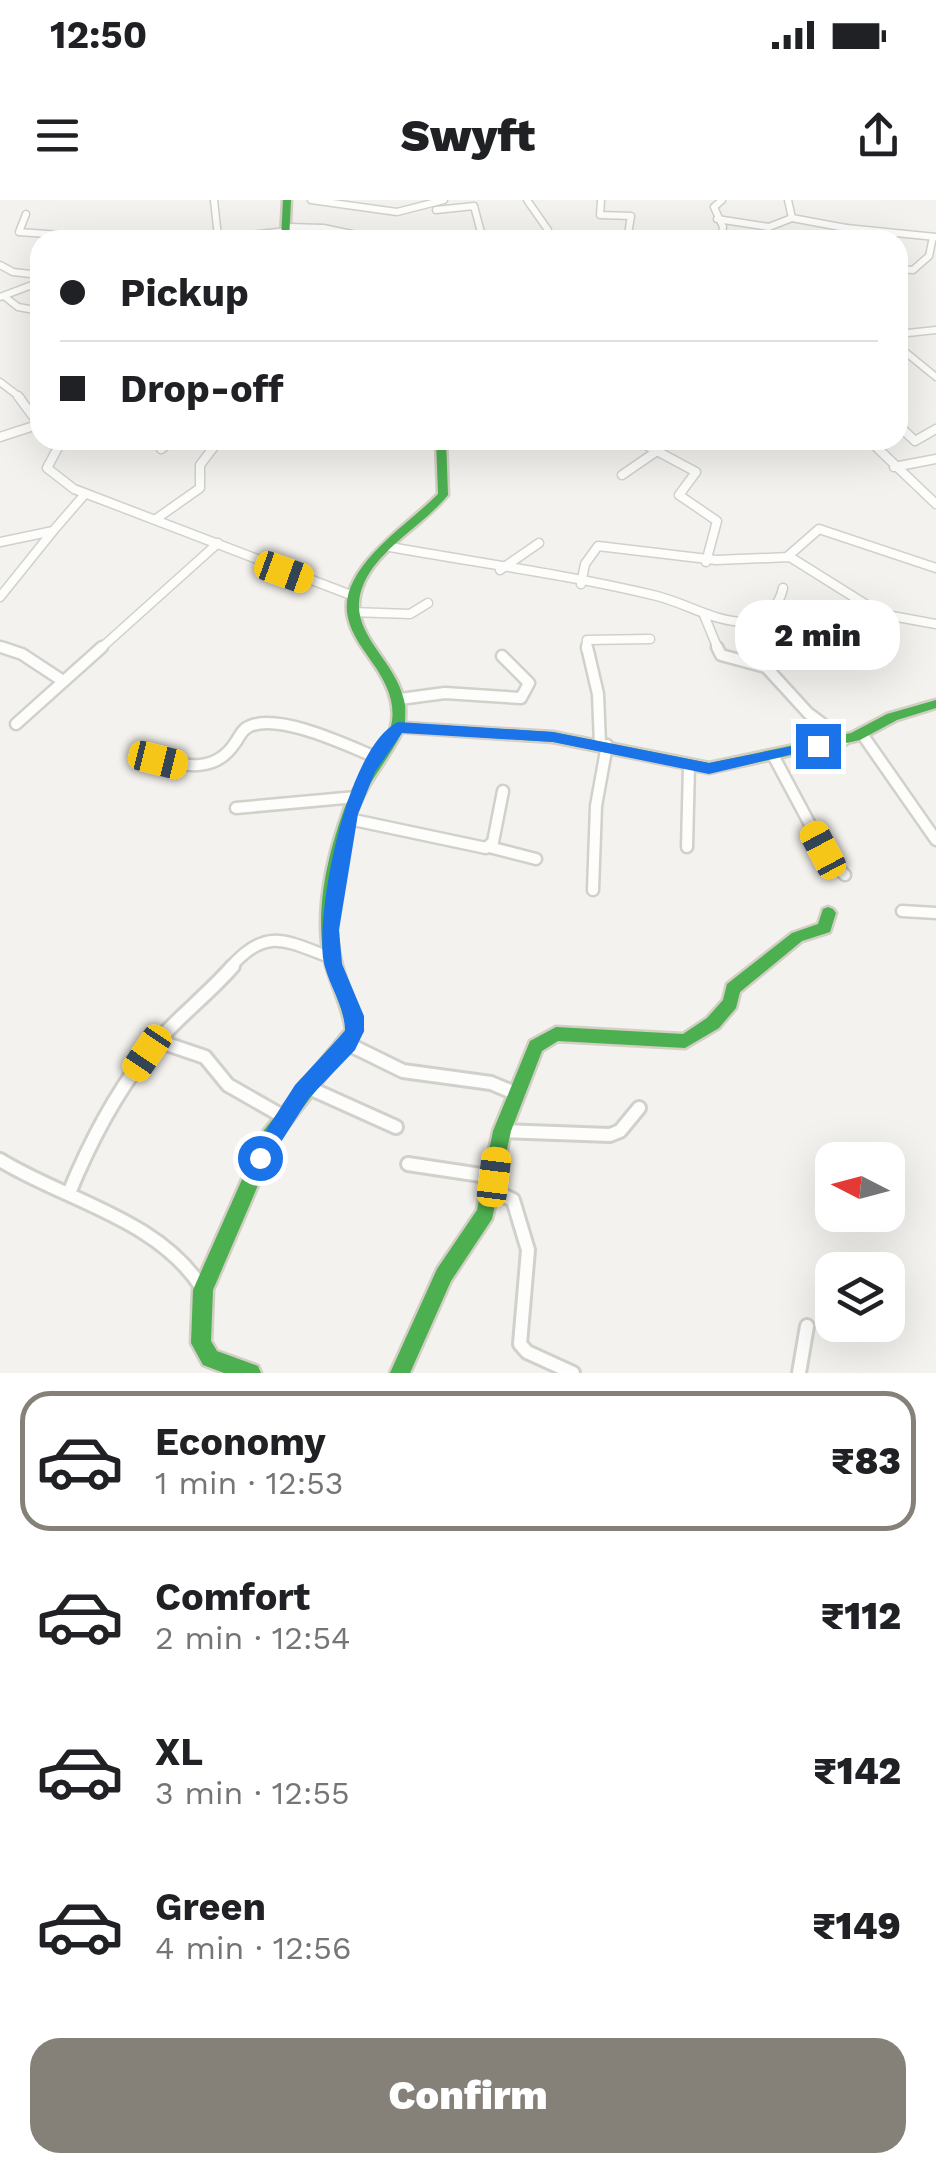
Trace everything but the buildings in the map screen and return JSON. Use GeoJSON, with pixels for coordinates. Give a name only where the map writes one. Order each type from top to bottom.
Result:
{"type":"FeatureCollection","features":[{"type":"Feature","properties":{"kind":"street"},"geometry":{"type":"LineString","coordinates":[[214,200],[217,230]]}},
{"type":"Feature","properties":{"kind":"street"},"geometry":{"type":"LineString","coordinates":[[287,200],[287,230]]}},
{"type":"Feature","properties":{"kind":"street"},"geometry":{"type":"LineString","coordinates":[[311,200],[412,214],[470,205],[477,208],[481,230]]}},
{"type":"Feature","properties":{"kind":"street"},"geometry":{"type":"LineString","coordinates":[[412,209],[430,200]]}},
{"type":"Feature","properties":{"kind":"street"},"geometry":{"type":"LineString","coordinates":[[396,212],[444,200]]}},
{"type":"Feature","properties":{"kind":"street"},"geometry":{"type":"LineString","coordinates":[[527,200],[548,230]]}},
{"type":"Feature","properties":{"kind":"street"},"geometry":{"type":"LineString","coordinates":[[601,200],[600,215],[631,216],[629,230]]}},
{"type":"Feature","properties":{"kind":"street"},"geometry":{"type":"LineString","coordinates":[[722,200],[715,204],[722,230]]}},
{"type":"Feature","properties":{"kind":"street"},"geometry":{"type":"LineString","coordinates":[[788,200],[792,218]]}},
{"type":"Feature","properties":{"kind":"street"},"geometry":{"type":"LineString","coordinates":[[26,214],[19,227],[22,232],[30,233]]}},
{"type":"Feature","properties":{"kind":"street"},"geometry":{"type":"LineString","coordinates":[[717,219],[770,226],[792,218],[866,230]]}},
{"type":"Feature","properties":{"kind":"street"},"geometry":{"type":"LineString","coordinates":[[305,230],[333,230]]}},
{"type":"Feature","properties":{"kind":"street"},"geometry":{"type":"LineString","coordinates":[[908,234],[934,237],[928,257],[908,270]]}},
{"type":"Feature","properties":{"kind":"street"},"geometry":{"type":"LineString","coordinates":[[0,265],[30,276]]}},
{"type":"Feature","properties":{"kind":"street"},"geometry":{"type":"LineString","coordinates":[[2,296],[30,283]]}},
{"type":"Feature","properties":{"kind":"street"},"geometry":{"type":"LineString","coordinates":[[2,296],[18,307],[30,309]]}},
{"type":"Feature","properties":{"kind":"street"},"geometry":{"type":"LineString","coordinates":[[908,333],[936,330]]}},
{"type":"Feature","properties":{"kind":"street"},"geometry":{"type":"LineString","coordinates":[[908,354],[936,377]]}},
{"type":"Feature","properties":{"kind":"street"},"geometry":{"type":"LineString","coordinates":[[0,382],[20,397],[30,411]]}},
{"type":"Feature","properties":{"kind":"street"},"geometry":{"type":"LineString","coordinates":[[0,437],[30,427]]}},
{"type":"Feature","properties":{"kind":"street"},"geometry":{"type":"LineString","coordinates":[[908,435],[923,440],[936,429]]}},
{"type":"Feature","properties":{"kind":"street"},"geometry":{"type":"LineString","coordinates":[[894,467],[936,458],[923,440]]}},
{"type":"Feature","properties":{"kind":"street"},"geometry":{"type":"LineString","coordinates":[[56,450],[48,464],[49,472],[85,494],[351,595]]}},
{"type":"Feature","properties":{"kind":"street"},"geometry":{"type":"LineString","coordinates":[[156,520],[200,488],[198,470],[213,450]]}},
{"type":"Feature","properties":{"kind":"street"},"geometry":{"type":"LineString","coordinates":[[251,1373],[210,1358],[200,1343],[203,1290],[260,1158],[284,1117],[348,1044],[354,1016],[332,958],[330,930],[356,797],[398,727],[400,699],[395,684],[359,636],[351,612],[351,595],[360,577],[442,495],[441,450]]}},
{"type":"Feature","properties":{"kind":"street"},"geometry":{"type":"LineString","coordinates":[[878,450],[936,504]]}},
{"type":"Feature","properties":{"kind":"street"},"geometry":{"type":"LineString","coordinates":[[622,475],[657,451],[696,472],[680,497],[718,521],[706,562]]}},
{"type":"Feature","properties":{"kind":"street"},"geometry":{"type":"LineString","coordinates":[[0,597],[85,494]]}},
{"type":"Feature","properties":{"kind":"street"},"geometry":{"type":"LineString","coordinates":[[0,542],[54,530]]}},
{"type":"Feature","properties":{"kind":"street"},"geometry":{"type":"LineString","coordinates":[[581,584],[584,564],[598,546],[706,562],[764,564],[787,557],[814,530],[828,530],[936,568]]}},
{"type":"Feature","properties":{"kind":"street"},"geometry":{"type":"LineString","coordinates":[[16,724],[218,543]]}},
{"type":"Feature","properties":{"kind":"street"},"geometry":{"type":"LineString","coordinates":[[499,570],[539,543]]}},
{"type":"Feature","properties":{"kind":"street"},"geometry":{"type":"LineString","coordinates":[[390,547],[660,597],[704,615],[752,622],[780,602],[783,588]]}},
{"type":"Feature","properties":{"kind":"street"},"geometry":{"type":"LineString","coordinates":[[787,557],[802,562],[881,614],[936,624]]}},
{"type":"Feature","properties":{"kind":"street"},"geometry":{"type":"LineString","coordinates":[[351,612],[410,614],[428,603]]}},
{"type":"Feature","properties":{"kind":"street"},"geometry":{"type":"LineString","coordinates":[[704,615],[721,656],[766,667],[808,713],[844,740]]}},
{"type":"Feature","properties":{"kind":"street"},"geometry":{"type":"LineString","coordinates":[[593,890],[596,806],[604,744],[597,686],[586,658],[586,640],[650,638]]}},
{"type":"Feature","properties":{"kind":"street"},"geometry":{"type":"LineString","coordinates":[[0,646],[22,654],[63,681]]}},
{"type":"Feature","properties":{"kind":"street"},"geometry":{"type":"LineString","coordinates":[[400,699],[445,692],[521,698],[529,683],[502,656]]}},
{"type":"Feature","properties":{"kind":"street"},"geometry":{"type":"LineString","coordinates":[[398,727],[604,744],[709,768],[844,740],[892,717],[936,704]]}},
{"type":"Feature","properties":{"kind":"street"},"geometry":{"type":"LineString","coordinates":[[158,760],[190,767],[214,764],[229,754],[246,728],[256,725],[302,731],[378,758]]}},
{"type":"Feature","properties":{"kind":"street"},"geometry":{"type":"LineString","coordinates":[[862,734],[936,840]]}},
{"type":"Feature","properties":{"kind":"street"},"geometry":{"type":"LineString","coordinates":[[774,757],[829,860],[845,876]]}},
{"type":"Feature","properties":{"kind":"street"},"geometry":{"type":"LineString","coordinates":[[686,848],[689,765]]}},
{"type":"Feature","properties":{"kind":"street"},"geometry":{"type":"LineString","coordinates":[[489,847],[503,791]]}},
{"type":"Feature","properties":{"kind":"street"},"geometry":{"type":"LineString","coordinates":[[236,808],[356,797]]}},
{"type":"Feature","properties":{"kind":"street"},"geometry":{"type":"LineString","coordinates":[[347,828],[489,847],[536,859]]}},
{"type":"Feature","properties":{"kind":"street"},"geometry":{"type":"LineString","coordinates":[[902,911],[936,913]]}},
{"type":"Feature","properties":{"kind":"street"},"geometry":{"type":"LineString","coordinates":[[400,1373],[444,1275],[486,1213],[502,1130],[536,1046],[549,1036],[667,1042],[700,1034],[730,1003],[733,990],[797,937],[821,932],[828,913]]}},
{"type":"Feature","properties":{"kind":"street"},"geometry":{"type":"LineString","coordinates":[[69,1193],[92,1138],[158,1041],[259,940],[279,938],[332,958]]}},
{"type":"Feature","properties":{"kind":"street"},"geometry":{"type":"LineString","coordinates":[[158,1041],[205,1057],[228,1085],[284,1117]]}},
{"type":"Feature","properties":{"kind":"street"},"geometry":{"type":"LineString","coordinates":[[348,1044],[403,1071],[491,1083],[515,1093]]}},
{"type":"Feature","properties":{"kind":"street"},"geometry":{"type":"LineString","coordinates":[[307,1087],[396,1126]]}},
{"type":"Feature","properties":{"kind":"street"},"geometry":{"type":"LineString","coordinates":[[502,1130],[610,1135],[620,1131],[638,1108]]}},
{"type":"Feature","properties":{"kind":"street"},"geometry":{"type":"LineString","coordinates":[[0,1160],[25,1178],[69,1193],[188,1264],[203,1290]]}},
{"type":"Feature","properties":{"kind":"street"},"geometry":{"type":"LineString","coordinates":[[408,1164],[493,1183],[513,1200],[528,1250],[520,1344],[527,1352],[574,1373]]}},
{"type":"Feature","properties":{"kind":"street"},"geometry":{"type":"LineString","coordinates":[[799,1373],[807,1326]]}},
{"type":"Feature","properties":{"kind":"traffic: fast"},"geometry":{"type":"LineString","coordinates":[[286,230],[287,200]]}},
{"type":"Feature","properties":{"kind":"traffic: fast"},"geometry":{"type":"LineString","coordinates":[[251,1373],[210,1358],[201,1343],[203,1290],[270,1136],[354,1031],[329,940],[333,882],[352,807],[399,721],[398,701],[391,683],[359,633],[353,616],[353,597],[362,576],[380,554],[443,495],[441,450]]}},
{"type":"Feature","properties":{"kind":"traffic: fast"},"geometry":{"type":"LineString","coordinates":[[398,727],[553,737],[709,768],[855,737],[892,717],[936,704]]}},
{"type":"Feature","properties":{"kind":"traffic: fast"},"geometry":{"type":"LineString","coordinates":[[400,1373],[444,1275],[486,1213],[502,1131],[536,1046],[556,1034],[685,1041],[713,1023],[730,1003],[733,989],[797,937],[825,928],[828,913]]}},
{"type":"Feature","properties":{"kind":"route"},"geometry":{"type":"LineString","coordinates":[[260,1158],[270,1136],[302,1092],[348,1044],[354,1031],[354,1016],[333,964],[330,930],[350,814],[368,770],[398,727],[553,737],[709,768],[818,746]]}}]}
